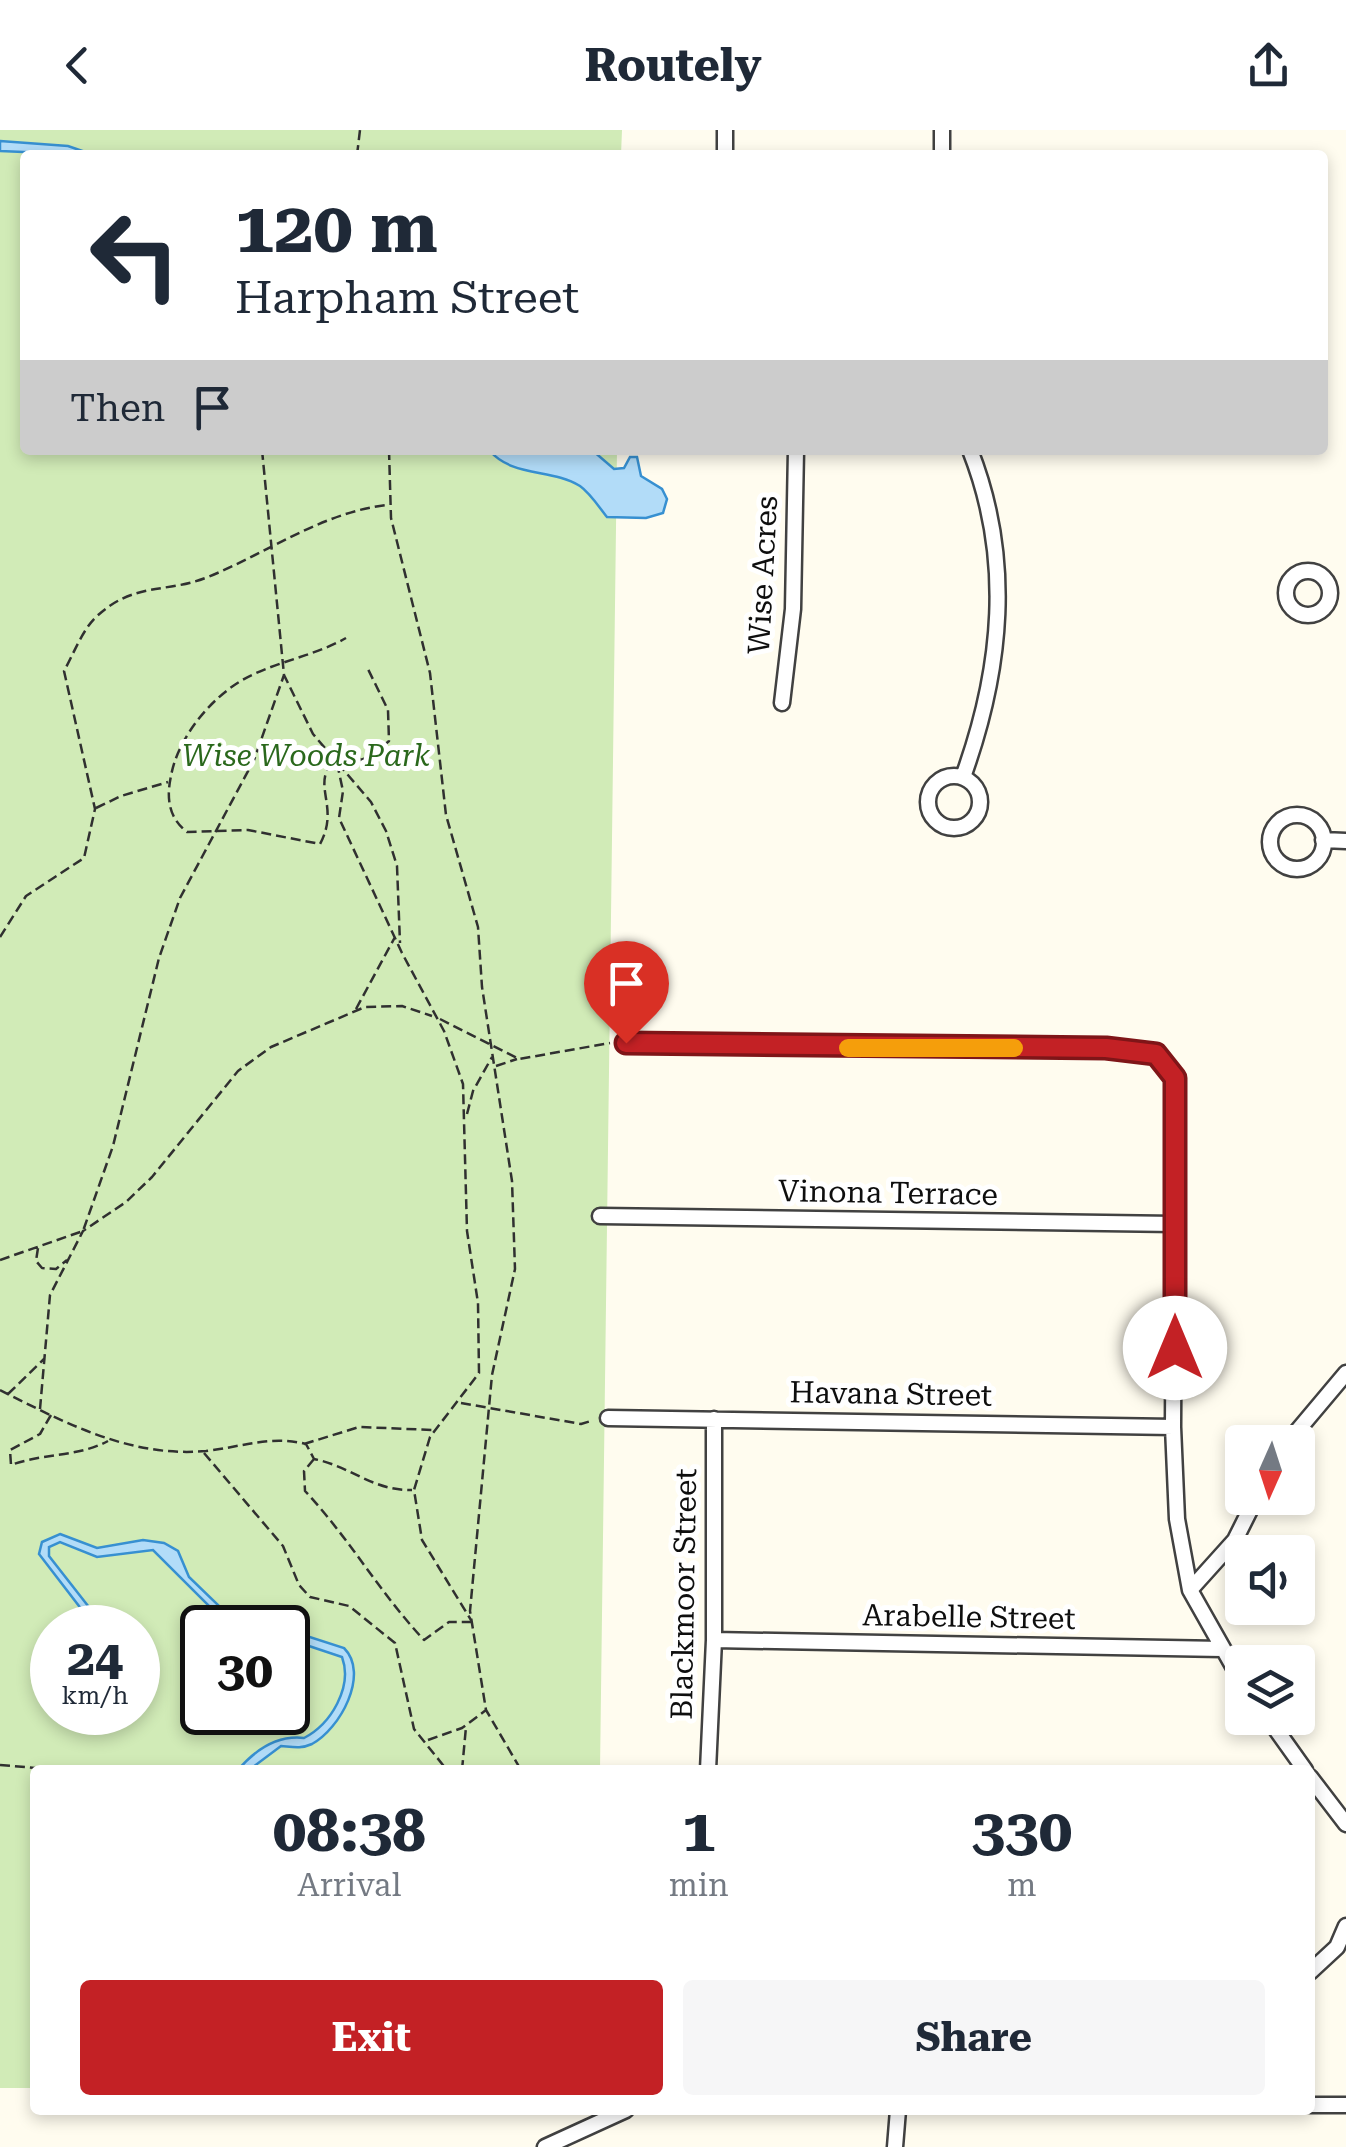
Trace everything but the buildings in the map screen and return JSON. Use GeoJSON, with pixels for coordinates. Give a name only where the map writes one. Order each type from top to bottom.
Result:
{"type":"FeatureCollection","features":[{"type":"Feature","properties":{"kind":"street","name":"Wise Acres"},"geometry":{"type":"LineString","coordinates":[[782,702],[793,609],[796,455]]}},
{"type":"Feature","properties":{"kind":"street"},"geometry":{"type":"LineString","coordinates":[[963,777],[990,691],[999,578],[987,493],[972,455]]}},
{"type":"Feature","properties":{"kind":"street"},"geometry":{"type":"LineString","coordinates":[[1323,840],[1346,842]]}},
{"type":"Feature","properties":{"kind":"street"},"geometry":{"type":"LineString","coordinates":[[626,1043],[1106,1048],[1156,1054],[1175,1078],[1173,1427],[1177,1519],[1190,1590],[1225,1654]]}},
{"type":"Feature","properties":{"kind":"street","name":"Vinona Terrace"},"geometry":{"type":"LineString","coordinates":[[600,1216],[1175,1224]]}},
{"type":"Feature","properties":{"kind":"street"},"geometry":{"type":"LineString","coordinates":[[1302,1425],[1346,1373]]}},
{"type":"Feature","properties":{"kind":"street","name":"Havana Street"},"geometry":{"type":"LineString","coordinates":[[608,1418],[1173,1427]]}},
{"type":"Feature","properties":{"kind":"street","name":"Blackmoor Street"},"geometry":{"type":"LineString","coordinates":[[708,1765],[714,1640],[714,1419]]}},
{"type":"Feature","properties":{"kind":"street"},"geometry":{"type":"LineString","coordinates":[[1190,1590],[1235,1540],[1248,1515]]}},
{"type":"Feature","properties":{"kind":"street","name":"Arabelle Street"},"geometry":{"type":"LineString","coordinates":[[714,1640],[1222,1649]]}},
{"type":"Feature","properties":{"kind":"street"},"geometry":{"type":"LineString","coordinates":[[1280,1735],[1301,1765]]}},
{"type":"Feature","properties":{"kind":"street"},"geometry":{"type":"LineString","coordinates":[[1315,1784],[1346,1824]]}},
{"type":"Feature","properties":{"kind":"street"},"geometry":{"type":"LineString","coordinates":[[1315,1967],[1337,1947],[1346,1926]]}},
{"type":"Feature","properties":{"kind":"street"},"geometry":{"type":"LineString","coordinates":[[1315,2105],[1346,2105]]}},
{"type":"Feature","properties":{"kind":"street"},"geometry":{"type":"LineString","coordinates":[[546,2147],[570,2141],[617,2115]]}},
{"type":"Feature","properties":{"kind":"street"},"geometry":{"type":"LineString","coordinates":[[895,2147],[898,2115]]}},
{"type":"Feature","properties":{"kind":"path"},"geometry":{"type":"LineString","coordinates":[[262,455],[284,675],[312,734],[371,802],[386,831],[397,866],[400,946]]}},
{"type":"Feature","properties":{"kind":"path"},"geometry":{"type":"LineString","coordinates":[[388,455],[388,505],[430,673],[446,815],[478,927],[512,1181],[515,1268],[488,1410],[477,1496],[473,1622],[486,1710],[518,1765]]}},
{"type":"Feature","properties":{"kind":"path"},"geometry":{"type":"LineString","coordinates":[[0,937],[26,896],[84,858],[95,809],[64,671],[93,619],[136,589],[204,579],[271,542],[360,508],[388,505]]}},
{"type":"Feature","properties":{"kind":"path"},"geometry":{"type":"LineString","coordinates":[[346,638],[317,654],[248,676],[210,706],[180,746],[169,782],[174,822],[188,832],[248,830],[320,844],[331,824],[324,772],[337,763],[372,756],[390,741],[388,710],[367,667]]}},
{"type":"Feature","properties":{"kind":"path"},"geometry":{"type":"LineString","coordinates":[[40,1409],[50,1295],[82,1231],[113,1146],[159,958],[180,898],[210,834],[254,760],[284,675]]}},
{"type":"Feature","properties":{"kind":"path"},"geometry":{"type":"LineString","coordinates":[[337,763],[343,790],[339,818],[436,1017],[463,1084],[467,1231],[478,1304],[478,1374],[435,1430],[414,1490],[422,1540],[473,1622]]}},
{"type":"Feature","properties":{"kind":"path"},"geometry":{"type":"LineString","coordinates":[[95,809],[121,796],[169,782]]}},
{"type":"Feature","properties":{"kind":"path"},"geometry":{"type":"LineString","coordinates":[[355,1010],[395,937]]}},
{"type":"Feature","properties":{"kind":"path"},"geometry":{"type":"LineString","coordinates":[[0,1260],[82,1231],[126,1202],[152,1177],[238,1071],[271,1047],[355,1010],[384,1004],[436,1017],[518,1059]]}},
{"type":"Feature","properties":{"kind":"path"},"geometry":{"type":"LineString","coordinates":[[494,1066],[583,1045],[626,1043]]}},
{"type":"Feature","properties":{"kind":"path"},"geometry":{"type":"LineString","coordinates":[[466,1120],[473,1091],[493,1056]]}},
{"type":"Feature","properties":{"kind":"path"},"geometry":{"type":"LineString","coordinates":[[40,1246],[36,1261],[42,1268],[56,1269],[71,1255]]}},
{"type":"Feature","properties":{"kind":"path"},"geometry":{"type":"LineString","coordinates":[[8,1394],[46,1357]]}},
{"type":"Feature","properties":{"kind":"path"},"geometry":{"type":"LineString","coordinates":[[0,1390],[123,1446],[203,1452],[279,1438],[304,1444],[359,1428],[435,1430]]}},
{"type":"Feature","properties":{"kind":"path"},"geometry":{"type":"LineString","coordinates":[[460,1402],[581,1424],[608,1418]]}},
{"type":"Feature","properties":{"kind":"path"},"geometry":{"type":"LineString","coordinates":[[51,1414],[40,1434],[10,1450],[11,1465],[53,1453],[86,1452],[110,1440]]}},
{"type":"Feature","properties":{"kind":"path"},"geometry":{"type":"LineString","coordinates":[[304,1444],[314,1459],[335,1463],[356,1479],[390,1491],[414,1490]]}},
{"type":"Feature","properties":{"kind":"path"},"geometry":{"type":"LineString","coordinates":[[203,1452],[282,1546],[299,1585],[310,1598],[350,1606],[395,1643],[414,1729],[427,1740],[444,1765]]}},
{"type":"Feature","properties":{"kind":"path"},"geometry":{"type":"LineString","coordinates":[[314,1459],[304,1471],[305,1491],[344,1532],[399,1614],[424,1640],[449,1622],[473,1622]]}},
{"type":"Feature","properties":{"kind":"path"},"geometry":{"type":"LineString","coordinates":[[427,1740],[466,1726],[486,1710]]}},
{"type":"Feature","properties":{"kind":"path"},"geometry":{"type":"LineString","coordinates":[[462,1765],[466,1726]]}},
{"type":"Feature","properties":{"kind":"path"},"geometry":{"type":"LineString","coordinates":[[0,1765],[30,1768]]}},
{"type":"Feature","properties":{"kind":"green space","name":"Wise Woods Park"},"geometry":{"type":"Polygon","coordinates":[[[0,130],[622,130],[621,150],[20,150],[20,455],[617,455],[600,1765],[30,1765],[30,2088],[0,2088],[0,130]]]}},
{"type":"Feature","properties":{"kind":"water"},"geometry":{"type":"Polygon","coordinates":[[[0,141],[80,150],[20,152],[0,151],[0,141]]]}},
{"type":"Feature","properties":{"kind":"water"},"geometry":{"type":"Polygon","coordinates":[[[495,455],[598,455],[614,469],[624,468],[630,457],[637,457],[641,476],[662,489],[667,499],[663,513],[646,518],[607,517],[591,496],[569,480],[521,469],[495,455]]]}},
{"type":"Feature","properties":{"kind":"water"},"geometry":{"type":"Polygon","coordinates":[[[60,1534],[97,1548],[143,1540],[164,1543],[178,1551],[189,1577],[218,1605],[208,1605],[153,1550],[97,1557],[60,1542],[49,1547],[49,1556],[87,1605],[78,1605],[39,1554],[42,1542],[60,1534]]]}},
{"type":"Feature","properties":{"kind":"water"},"geometry":{"type":"Polygon","coordinates":[[[310,1637],[344,1648],[354,1672],[348,1700],[322,1737],[301,1747],[281,1746],[256,1765],[243,1765],[268,1745],[304,1738],[323,1724],[342,1692],[342,1657],[310,1646],[310,1637]]]}},
{"type":"Feature","properties":{"kind":"slow traffic"},"geometry":{"type":"LineString","coordinates":[[848,1048],[1014,1048]]}},
{"type":"Feature","properties":{"kind":"route"},"geometry":{"type":"LineString","coordinates":[[626,1043],[1106,1048],[1156,1054],[1175,1078],[1175,1348]]}}]}
